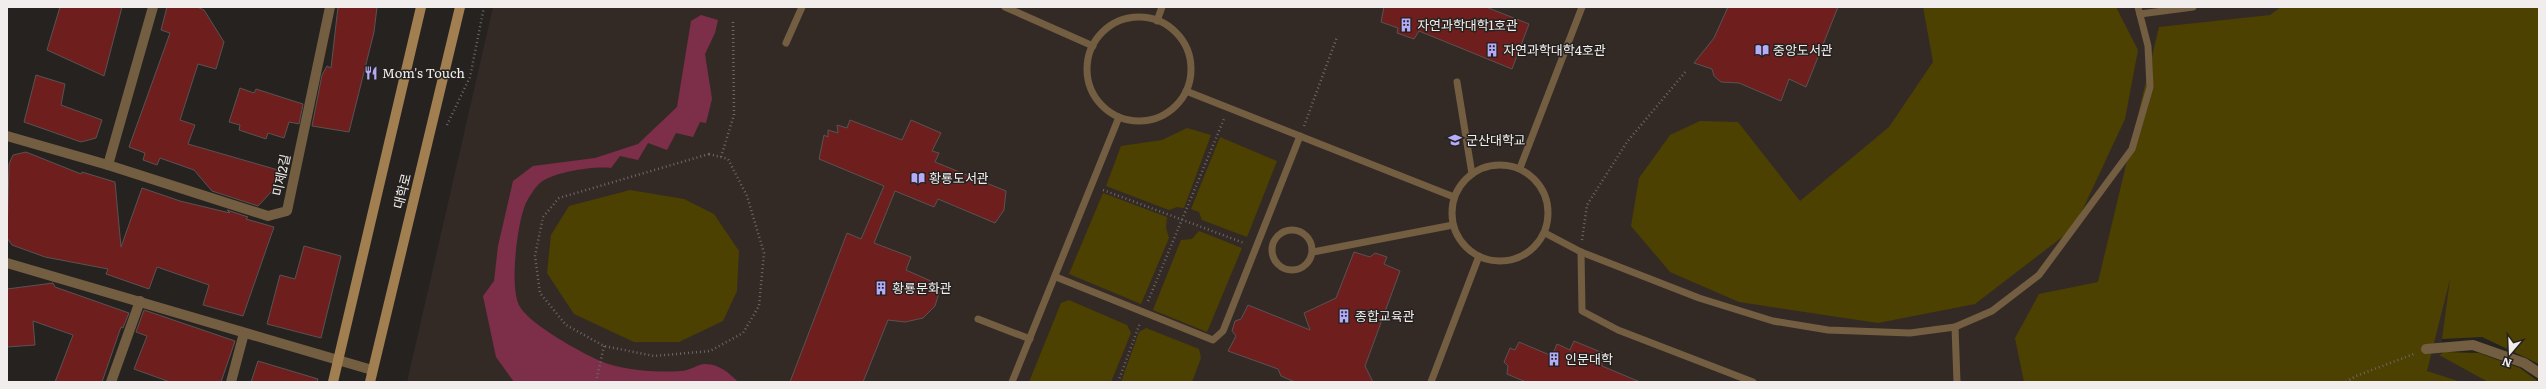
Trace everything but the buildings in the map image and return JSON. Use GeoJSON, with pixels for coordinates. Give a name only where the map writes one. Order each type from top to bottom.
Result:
{"type":"FeatureCollection","features":[{"type":"Feature","properties":{"kind":"street"},"geometry":{"type":"LineString","coordinates":[[108,165],[152,7]]}},
{"type":"Feature","properties":{"kind":"street","name":"미제2길"},"geometry":{"type":"LineString","coordinates":[[7,136],[108,165],[268,216],[287,211],[330,7]]}},
{"type":"Feature","properties":{"kind":"street","name":"대학로"},"geometry":{"type":"LineString","coordinates":[[333,382],[421,7]]}},
{"type":"Feature","properties":{"kind":"street","name":"대학로"},"geometry":{"type":"LineString","coordinates":[[370,382],[460,7]]}},
{"type":"Feature","properties":{"kind":"street"},"geometry":{"type":"LineString","coordinates":[[7,263],[372,370]]}},
{"type":"Feature","properties":{"kind":"street"},"geometry":{"type":"LineString","coordinates":[[111,382],[140,301]]}},
{"type":"Feature","properties":{"kind":"street"},"geometry":{"type":"LineString","coordinates":[[231,382],[244,333]]}},
{"type":"Feature","properties":{"kind":"street"},"geometry":{"type":"LineString","coordinates":[[2426,349],[2473,345],[2524,363],[2539,373]]}},
{"type":"Feature","properties":{"kind":"lane"},"geometry":{"type":"LineString","coordinates":[[786,43],[802,7]]}},
{"type":"Feature","properties":{"kind":"lane"},"geometry":{"type":"LineString","coordinates":[[1005,7],[1093,46]]}},
{"type":"Feature","properties":{"kind":"lane"},"geometry":{"type":"LineString","coordinates":[[1156,21],[1162,7]]}},
{"type":"Feature","properties":{"kind":"lane"},"geometry":{"type":"LineString","coordinates":[[1520,168],[1582,7]]}},
{"type":"Feature","properties":{"kind":"lane"},"geometry":{"type":"LineString","coordinates":[[1545,233],[1581,252],[1699,298],[1773,321],[1828,330],[1910,332],[1955,327],[1992,311],[2039,274],[2132,149],[2150,87],[2148,46],[2139,10],[2193,7]]}},
{"type":"Feature","properties":{"kind":"lane"},"geometry":{"type":"LineString","coordinates":[[1142,18],[1156,21],[1172,29],[1183,42],[1190,63],[1191,75],[1186,91],[1178,104],[1165,114],[1150,120],[1135,121],[1119,117],[1104,108],[1094,95],[1088,79],[1088,62],[1093,46],[1102,34],[1113,24],[1127,19],[1142,18]]}},
{"type":"Feature","properties":{"kind":"lane"},"geometry":{"type":"LineString","coordinates":[[1457,82],[1472,174]]}},
{"type":"Feature","properties":{"kind":"lane"},"geometry":{"type":"LineString","coordinates":[[1186,91],[1454,197]]}},
{"type":"Feature","properties":{"kind":"lane"},"geometry":{"type":"LineString","coordinates":[[1012,382],[1056,277],[1119,117]]}},
{"type":"Feature","properties":{"kind":"lane"},"geometry":{"type":"LineString","coordinates":[[1056,277],[1213,340],[1223,331],[1300,136]]}},
{"type":"Feature","properties":{"kind":"lane"},"geometry":{"type":"LineString","coordinates":[[1500,164],[1520,168],[1540,186],[1547,200],[1549,217],[1545,233],[1536,246],[1524,255],[1509,260],[1494,261],[1479,256],[1467,248],[1458,237],[1453,225],[1452,211],[1454,197],[1461,184],[1472,174],[1485,167],[1500,164]]}},
{"type":"Feature","properties":{"kind":"lane"},"geometry":{"type":"LineString","coordinates":[[1313,252],[1453,225]]}},
{"type":"Feature","properties":{"kind":"lane"},"geometry":{"type":"LineString","coordinates":[[1293,230],[1305,234],[1310,239],[1313,252],[1308,264],[1302,268],[1289,270],[1282,268],[1274,258],[1273,244],[1280,233],[1293,230]]}},
{"type":"Feature","properties":{"kind":"lane"},"geometry":{"type":"LineString","coordinates":[[1581,252],[1582,311],[1618,330],[1753,382]]}},
{"type":"Feature","properties":{"kind":"lane"},"geometry":{"type":"LineString","coordinates":[[1431,382],[1479,256]]}},
{"type":"Feature","properties":{"kind":"lane"},"geometry":{"type":"LineString","coordinates":[[978,319],[1030,339]]}},
{"type":"Feature","properties":{"kind":"lane"},"geometry":{"type":"LineString","coordinates":[[1955,327],[1957,382]]}},
{"type":"Feature","properties":{"kind":"path"},"geometry":{"type":"LineString","coordinates":[[445,132],[470,77],[484,7]]}},
{"type":"Feature","properties":{"kind":"path"},"geometry":{"type":"LineString","coordinates":[[721,157],[734,115],[733,22]]}},
{"type":"Feature","properties":{"kind":"path"},"geometry":{"type":"LineString","coordinates":[[1300,136],[1337,37]]}},
{"type":"Feature","properties":{"kind":"path"},"geometry":{"type":"LineString","coordinates":[[1581,252],[1587,205],[1627,142],[1687,70]]}},
{"type":"Feature","properties":{"kind":"path"},"geometry":{"type":"LineString","coordinates":[[1118,382],[1143,313],[1229,107]]}},
{"type":"Feature","properties":{"kind":"path"},"geometry":{"type":"LineString","coordinates":[[709,154],[721,157],[728,159],[747,196],[764,253],[758,306],[743,333],[710,351],[654,356],[604,346],[566,324],[540,293],[536,256],[543,217],[559,198],[709,154]]}},
{"type":"Feature","properties":{"kind":"path"},"geometry":{"type":"LineString","coordinates":[[1092,186],[1256,247]]}},
{"type":"Feature","properties":{"kind":"path"},"geometry":{"type":"LineString","coordinates":[[596,382],[604,346]]}},
{"type":"Feature","properties":{"kind":"path"},"geometry":{"type":"LineString","coordinates":[[2346,382],[2356,376],[2426,349]]}},
{"type":"Feature","properties":{"kind":"shaded area","name":"군산대학교"},"geometry":{"type":"Polygon","coordinates":[[[493,7],[2445,7],[2451,274],[2440,355],[2488,382],[407,382],[493,7]]]}},
{"type":"Feature","properties":{"kind":"shaded area"},"geometry":{"type":"Polygon","coordinates":[[[1923,7],[2116,7],[2138,50],[2125,119],[2074,228],[1975,304],[1878,323],[1739,302],[1670,272],[1631,226],[1639,178],[1670,135],[1700,121],[1738,122],[1800,201],[1889,127],[1933,62],[1923,7]]]}},
{"type":"Feature","properties":{"kind":"shaded area"},"geometry":{"type":"Polygon","coordinates":[[[2281,7],[2539,7],[2539,364],[2482,337],[2442,339],[2450,279],[2427,371],[2461,382],[2024,382],[2015,338],[2039,294],[2098,282],[2159,27],[2270,15],[2281,7]]]}},
{"type":"Feature","properties":{"kind":"shaded area"},"geometry":{"type":"Polygon","coordinates":[[[701,15],[718,20],[715,33],[705,54],[712,99],[706,123],[700,122],[693,137],[676,133],[667,150],[648,143],[638,160],[620,156],[611,168],[595,168],[564,173],[546,179],[540,183],[533,191],[521,217],[515,258],[515,287],[520,307],[534,322],[569,345],[600,361],[629,369],[662,372],[684,371],[704,364],[709,364],[723,369],[738,382],[514,382],[496,357],[483,296],[494,281],[498,246],[513,181],[533,166],[595,158],[638,144],[677,107],[691,21],[701,15]]]}},
{"type":"Feature","properties":{"kind":"shaded area"},"geometry":{"type":"Polygon","coordinates":[[[1187,128],[1211,135],[1184,208],[1177,207],[1169,210],[1106,186],[1121,146],[1162,140],[1187,128]]]}},
{"type":"Feature","properties":{"kind":"shaded area"},"geometry":{"type":"Polygon","coordinates":[[[1220,137],[1277,161],[1247,237],[1202,220],[1199,212],[1191,209],[1220,137]]]}},
{"type":"Feature","properties":{"kind":"shaded area"},"geometry":{"type":"Polygon","coordinates":[[[630,190],[684,199],[714,214],[739,251],[737,291],[723,321],[679,342],[634,342],[574,314],[547,273],[551,235],[569,206],[630,190]]]}},
{"type":"Feature","properties":{"kind":"shaded area"},"geometry":{"type":"Polygon","coordinates":[[[1103,193],[1167,217],[1166,228],[1169,238],[1141,304],[1069,274],[1103,193]]]}},
{"type":"Feature","properties":{"kind":"shaded area"},"geometry":{"type":"Polygon","coordinates":[[[1199,231],[1242,248],[1207,332],[1153,310],[1181,240],[1192,239],[1199,231]]]}},
{"type":"Feature","properties":{"kind":"shaded area"},"geometry":{"type":"Polygon","coordinates":[[[1069,300],[1127,325],[1131,333],[1111,382],[1029,382],[1061,303],[1069,300]]]}},
{"type":"Feature","properties":{"kind":"shaded area"},"geometry":{"type":"Polygon","coordinates":[[[1146,328],[1199,349],[1201,358],[1192,382],[1121,382],[1139,332],[1146,328]]]}},
{"type":"Feature","properties":{"kind":"shaded area"},"geometry":{"type":"Polygon","coordinates":[[[2444,352],[2479,353],[2520,368],[2539,382],[2488,382],[2439,355],[2444,352]]]}},
{"type":"Feature","properties":{"kind":"place","name":"자연과학대학1호관"},"geometry":{"type":"Point","coordinates":[1406,25]}},
{"type":"Feature","properties":{"kind":"place","name":"자연과학대학4호관"},"geometry":{"type":"Point","coordinates":[1492,50]}},
{"type":"Feature","properties":{"kind":"place","name":"중앙도서관"},"geometry":{"type":"Point","coordinates":[1762,50]}},
{"type":"Feature","properties":{"kind":"place","name":"Mom's Touch"},"geometry":{"type":"Point","coordinates":[371,73]}},
{"type":"Feature","properties":{"kind":"place","name":"군산대학교"},"geometry":{"type":"Point","coordinates":[1455,140]}},
{"type":"Feature","properties":{"kind":"place","name":"황룡도서관"},"geometry":{"type":"Point","coordinates":[918,178]}},
{"type":"Feature","properties":{"kind":"place","name":"황룡문화관"},"geometry":{"type":"Point","coordinates":[881,288]}},
{"type":"Feature","properties":{"kind":"place","name":"종합교육관"},"geometry":{"type":"Point","coordinates":[1344,316]}},
{"type":"Feature","properties":{"kind":"place","name":"인문대학"},"geometry":{"type":"Point","coordinates":[1554,359]}}]}
